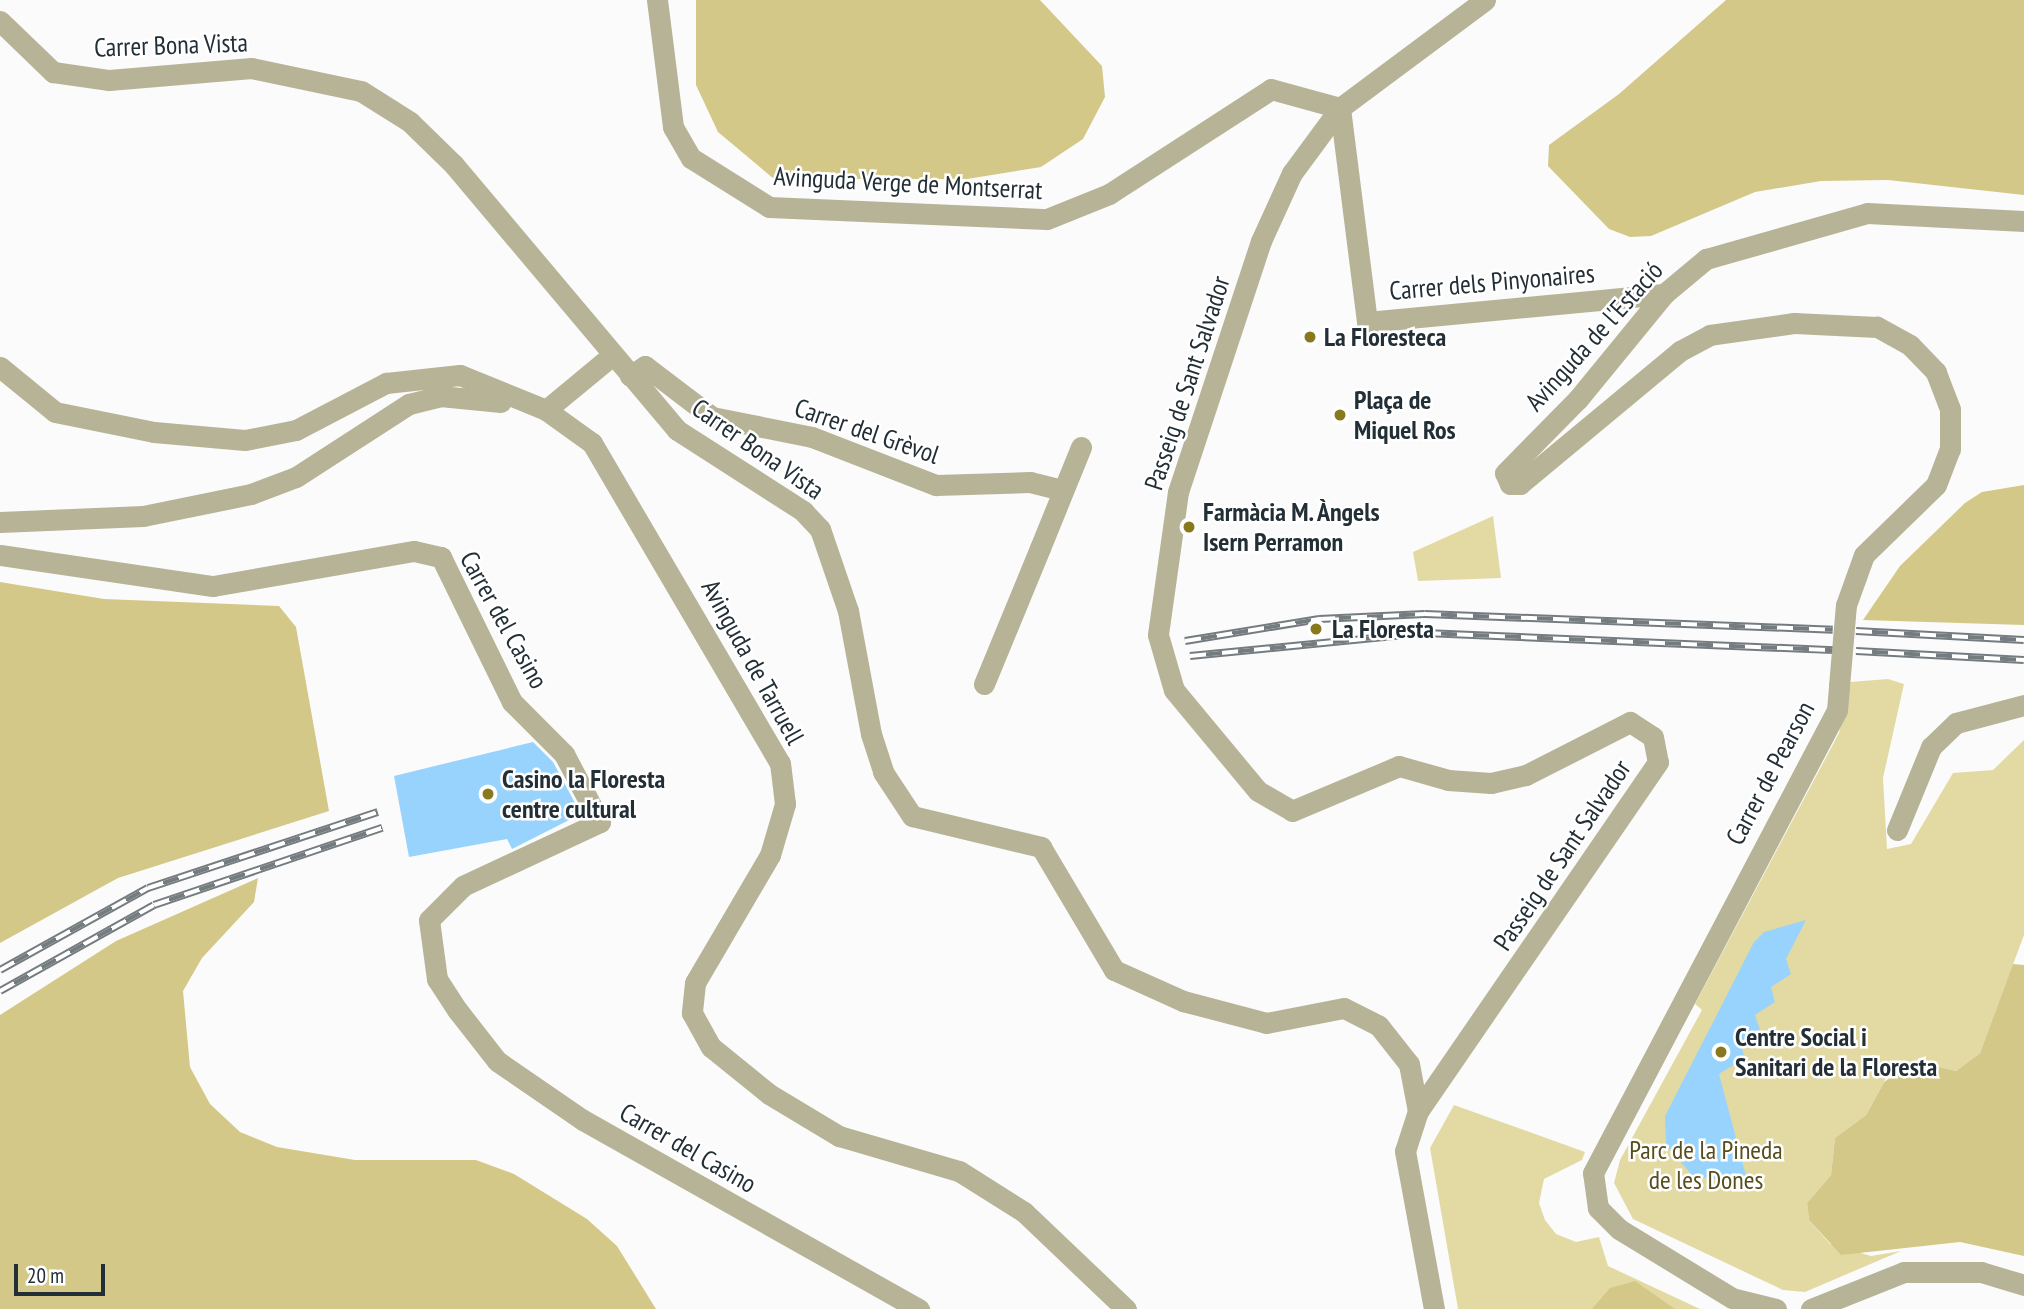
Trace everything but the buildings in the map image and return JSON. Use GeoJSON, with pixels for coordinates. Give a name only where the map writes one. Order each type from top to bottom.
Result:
{"type":"FeatureCollection","features":[{"type":"Feature","properties":{"kind":"street","name":"Avinguda Verge de Montserrat"},"geometry":{"type":"LineString","coordinates":[[657,0],[673,127],[691,158],[769,207],[1047,219],[1110,194],[1271,89],[1340,108]]}},
{"type":"Feature","properties":{"kind":"street"},"geometry":{"type":"LineString","coordinates":[[1340,108],[1485,0]]}},
{"type":"Feature","properties":{"kind":"street","name":"Carrer Bona Vista"},"geometry":{"type":"LineString","coordinates":[[0,22],[53,72],[109,80],[251,68],[361,91],[410,122],[454,165],[610,357],[695,445],[803,511],[820,529],[848,611],[870,734],[883,772],[912,816],[1041,847],[1114,970],[1183,1001],[1266,1023],[1344,1009],[1379,1026],[1409,1064],[1418,1111]]}},
{"type":"Feature","properties":{"kind":"street","name":"Carrer dels Pinyonaires"},"geometry":{"type":"LineString","coordinates":[[1340,108],[1367,322],[1664,294]]}},
{"type":"Feature","properties":{"kind":"street","name":"Passeig de Sant Salvador"},"geometry":{"type":"LineString","coordinates":[[1340,108],[1292,173],[1261,241],[1178,492],[1158,635],[1174,690],[1258,791],[1292,811],[1399,766],[1458,781],[1491,783],[1525,775],[1630,722],[1653,737],[1658,762],[1418,1111]]}},
{"type":"Feature","properties":{"kind":"street","name":"Avinguda de l'Estació"},"geometry":{"type":"LineString","coordinates":[[1505,473],[1578,398],[1664,294],[1706,260],[1867,213],[2024,221]]}},
{"type":"Feature","properties":{"kind":"street","name":"Carrer de Pearson"},"geometry":{"type":"LineString","coordinates":[[1505,473],[1510,484],[1520,484],[1680,351],[1710,335],[1794,323],[1877,327],[1910,345],[1936,372],[1950,409],[1950,449],[1936,485],[1864,555],[1846,605],[1837,710],[1593,1174],[1598,1208],[1619,1229],[1732,1298],[1776,1309]]}},
{"type":"Feature","properties":{"kind":"street"},"geometry":{"type":"LineString","coordinates":[[0,522],[143,516],[251,494],[296,477],[409,404],[440,396],[546,410],[610,357]]}},
{"type":"Feature","properties":{"kind":"street","name":"Carrer del Grèvol"},"geometry":{"type":"LineString","coordinates":[[630,376],[645,366],[712,417],[812,436],[936,485],[1030,482],[1063,490]]}},
{"type":"Feature","properties":{"kind":"street","name":"Avinguda de Tarruell"},"geometry":{"type":"LineString","coordinates":[[0,367],[55,412],[203,439],[245,440],[296,430],[386,383],[433,374],[460,375],[546,410],[592,443],[780,764],[785,804],[770,855],[695,983],[692,1013],[711,1047],[769,1094],[839,1136],[959,1171],[1024,1212],[1126,1309]]}},
{"type":"Feature","properties":{"kind":"street"},"geometry":{"type":"LineString","coordinates":[[984,684],[1081,447]]}},
{"type":"Feature","properties":{"kind":"street","name":"Carrer del Casino"},"geometry":{"type":"LineString","coordinates":[[0,555],[213,586],[414,551],[441,557],[512,702],[564,754],[600,822],[463,886],[429,920],[437,979],[457,1012],[497,1061],[583,1120],[919,1309]]}},
{"type":"Feature","properties":{"kind":"street"},"geometry":{"type":"LineString","coordinates":[[1897,830],[1931,747],[1956,723],[2024,705]]}},
{"type":"Feature","properties":{"kind":"street"},"geometry":{"type":"LineString","coordinates":[[1418,1111],[1405,1151],[1434,1309]]}},
{"type":"Feature","properties":{"kind":"street"},"geometry":{"type":"LineString","coordinates":[[1811,1309],[1903,1272],[1981,1272],[2024,1285]]}},
{"type":"Feature","properties":{"kind":"green space"},"geometry":{"type":"Polygon","coordinates":[[[1493,516],[1501,578],[1418,581],[1413,552],[1493,516]]]}},
{"type":"Feature","properties":{"kind":"green space","name":"Parc de la Pineda de les Dones"},"geometry":{"type":"Polygon","coordinates":[[[1888,679],[1904,684],[1883,778],[1887,849],[1911,844],[1953,773],[1993,770],[2024,740],[2024,935],[1980,1053],[1956,1071],[1915,1061],[1886,1078],[1866,1115],[1835,1138],[1831,1175],[1807,1203],[1809,1220],[1830,1244],[1871,1256],[1901,1251],[1805,1292],[1783,1290],[1633,1219],[1614,1183],[1620,1160],[1702,1010],[1695,1004],[1839,733],[1850,682],[1888,679]]]}},
{"type":"Feature","properties":{"kind":"green space"},"geometry":{"type":"Polygon","coordinates":[[[1454,1105],[1585,1152],[1582,1160],[1544,1179],[1539,1203],[1545,1220],[1556,1234],[1576,1242],[1599,1237],[1608,1266],[1700,1309],[1458,1309],[1430,1148],[1454,1105]]]}},
{"type":"Feature","properties":{"kind":"shaded area"},"geometry":{"type":"Polygon","coordinates":[[[696,0],[1040,0],[1102,66],[1105,97],[1083,139],[1041,167],[967,179],[774,179],[718,132],[696,85],[696,0]]]}},
{"type":"Feature","properties":{"kind":"shaded area"},"geometry":{"type":"Polygon","coordinates":[[[1726,0],[2024,0],[2024,195],[1888,180],[1821,181],[1755,192],[1651,236],[1630,237],[1609,229],[1548,166],[1549,145],[1619,94],[1726,0]]]}},
{"type":"Feature","properties":{"kind":"shaded area"},"geometry":{"type":"Polygon","coordinates":[[[2024,485],[2024,625],[1863,620],[1900,566],[1965,503],[1982,492],[2024,485]]]}},
{"type":"Feature","properties":{"kind":"shaded area"},"geometry":{"type":"Polygon","coordinates":[[[0,582],[104,599],[279,606],[296,627],[329,811],[118,878],[0,943],[0,582]]]}},
{"type":"Feature","properties":{"kind":"shaded area"},"geometry":{"type":"Polygon","coordinates":[[[258,878],[254,902],[202,958],[183,991],[190,1067],[210,1104],[240,1132],[277,1147],[355,1160],[476,1160],[514,1174],[587,1219],[617,1246],[656,1309],[0,1309],[0,1015],[116,941],[258,878]]]}},
{"type":"Feature","properties":{"kind":"shaded area","name":"Parc de la Pineda de les Dones"},"geometry":{"type":"Polygon","coordinates":[[[2013,964],[2024,965],[2024,1256],[1960,1242],[1841,1255],[1809,1220],[1807,1203],[1831,1175],[1835,1138],[1866,1115],[1884,1082],[1915,1061],[1956,1071],[1980,1053],[2013,964]]]}},
{"type":"Feature","properties":{"kind":"shaded area"},"geometry":{"type":"Polygon","coordinates":[[[1635,1281],[1675,1309],[1592,1309],[1610,1288],[1635,1281]]]}},
{"type":"Feature","properties":{"kind":"railway"},"geometry":{"type":"LineString","coordinates":[[1185,641],[1319,619],[1425,614],[1833,630]]}},
{"type":"Feature","properties":{"kind":"railway"},"geometry":{"type":"LineString","coordinates":[[1856,631],[2024,640]]}},
{"type":"Feature","properties":{"kind":"railway"},"geometry":{"type":"LineString","coordinates":[[1190,656],[1425,633],[1834,650]]}},
{"type":"Feature","properties":{"kind":"railway"},"geometry":{"type":"LineString","coordinates":[[1856,651],[2024,660]]}},
{"type":"Feature","properties":{"kind":"railway"},"geometry":{"type":"LineString","coordinates":[[0,970],[148,888],[378,812]]}},
{"type":"Feature","properties":{"kind":"railway"},"geometry":{"type":"LineString","coordinates":[[0,991],[154,905],[382,828]]}},
{"type":"Feature","properties":{"kind":"place","name":"La Floresteca"},"geometry":{"type":"Point","coordinates":[1310,337]}},
{"type":"Feature","properties":{"kind":"place","name":"Plaça de Miquel Ros"},"geometry":{"type":"Point","coordinates":[1340,415]}},
{"type":"Feature","properties":{"kind":"place","name":"Farmàcia M. Àngels Isern Perramon"},"geometry":{"type":"Point","coordinates":[1189,527]}},
{"type":"Feature","properties":{"kind":"place","name":"La Floresta"},"geometry":{"type":"Point","coordinates":[1316,629]}},
{"type":"Feature","properties":{"kind":"place","name":"Casino la Floresta centre cultural"},"geometry":{"type":"Point","coordinates":[488,794]}},
{"type":"Feature","properties":{"kind":"place","name":"Centre Social i Sanitari de la Floresta"},"geometry":{"type":"Point","coordinates":[1721,1052]}}]}
